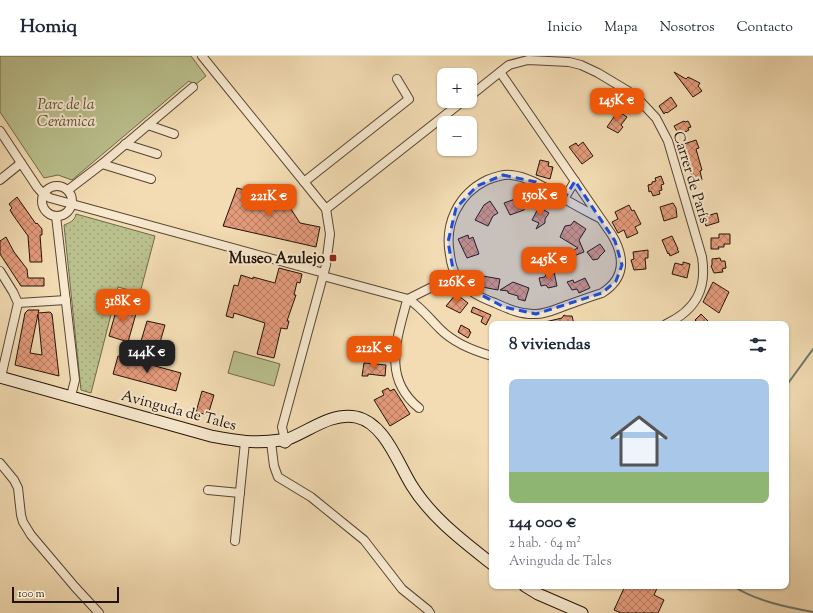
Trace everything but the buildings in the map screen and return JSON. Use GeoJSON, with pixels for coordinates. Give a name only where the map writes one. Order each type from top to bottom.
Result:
{"type":"FeatureCollection","features":[{"type":"Feature","properties":{"kind":"main road","name":"Avinguda de Tales"},"geometry":{"type":"LineString","coordinates":[[1,377],[211,436],[254,443],[281,439]]}},
{"type":"Feature","properties":{"kind":"main road"},"geometry":{"type":"LineString","coordinates":[[281,439],[320,423],[346,416],[356,417],[368,422],[380,433],[391,447],[412,486],[423,502],[437,517],[489,561]]}},
{"type":"Feature","properties":{"kind":"main road"},"geometry":{"type":"LineString","coordinates":[[529,589],[582,613]]}},
{"type":"Feature","properties":{"kind":"street"},"geometry":{"type":"LineString","coordinates":[[205,57],[326,209],[330,234],[324,275],[282,427],[281,439],[274,466],[278,477],[311,497],[364,540],[402,589],[430,613]]}},
{"type":"Feature","properties":{"kind":"street","name":"Carrer de París"},"geometry":{"type":"LineString","coordinates":[[477,90],[509,65],[527,58],[569,62],[581,65],[598,73],[628,91],[656,118],[664,131],[671,150],[696,234],[704,270],[701,288],[693,304],[685,313],[671,321]]}},
{"type":"Feature","properties":{"kind":"street"},"geometry":{"type":"LineString","coordinates":[[500,72],[601,219],[615,241],[622,259],[622,265],[618,277],[613,285],[602,292],[542,314],[521,313],[478,296],[466,287],[456,275],[449,253],[448,233],[454,213],[462,200],[477,186],[496,177],[510,175],[536,182],[601,219]]}},
{"type":"Feature","properties":{"kind":"street"},"geometry":{"type":"LineString","coordinates":[[304,182],[409,99],[397,80]]}},
{"type":"Feature","properties":{"kind":"street"},"geometry":{"type":"LineString","coordinates":[[68,190],[102,164],[193,87]]}},
{"type":"Feature","properties":{"kind":"street"},"geometry":{"type":"LineString","coordinates":[[326,209],[454,108]]}},
{"type":"Feature","properties":{"kind":"street"},"geometry":{"type":"LineString","coordinates":[[148,125],[174,134]]}},
{"type":"Feature","properties":{"kind":"street"},"geometry":{"type":"LineString","coordinates":[[0,131],[37,187],[43,194],[50,198],[408,299],[416,304],[448,336],[474,350],[489,355]]}},
{"type":"Feature","properties":{"kind":"street"},"geometry":{"type":"LineString","coordinates":[[125,144],[157,154]]}},
{"type":"Feature","properties":{"kind":"street"},"geometry":{"type":"LineString","coordinates":[[0,180],[21,163]]}},
{"type":"Feature","properties":{"kind":"street"},"geometry":{"type":"LineString","coordinates":[[102,164],[151,179]]}},
{"type":"Feature","properties":{"kind":"street"},"geometry":{"type":"LineString","coordinates":[[564,199],[575,181]]}},
{"type":"Feature","properties":{"kind":"street"},"geometry":{"type":"LineString","coordinates":[[60,185],[68,190],[72,197],[72,204],[63,214],[56,216],[49,213],[44,208],[42,201],[43,194],[50,187],[60,185]]}},
{"type":"Feature","properties":{"kind":"street"},"geometry":{"type":"LineString","coordinates":[[56,216],[75,380],[71,396]]}},
{"type":"Feature","properties":{"kind":"street"},"geometry":{"type":"LineString","coordinates":[[0,271],[18,303],[1,377]]}},
{"type":"Feature","properties":{"kind":"street"},"geometry":{"type":"LineString","coordinates":[[419,408],[414,404],[403,388],[395,364],[396,343],[408,299],[456,275]]}},
{"type":"Feature","properties":{"kind":"street"},"geometry":{"type":"LineString","coordinates":[[18,303],[66,300]]}},
{"type":"Feature","properties":{"kind":"street"},"geometry":{"type":"LineString","coordinates":[[235,541],[245,442]]}},
{"type":"Feature","properties":{"kind":"street"},"geometry":{"type":"LineString","coordinates":[[0,463],[14,480],[18,488],[20,515],[26,528],[36,543],[99,613]]}},
{"type":"Feature","properties":{"kind":"street"},"geometry":{"type":"LineString","coordinates":[[208,490],[240,493]]}},
{"type":"Feature","properties":{"kind":"highlighted area"},"geometry":{"type":"Polygon","coordinates":[[[503,175],[536,182],[564,199],[575,181],[615,241],[622,265],[616,281],[602,293],[536,314],[504,307],[466,287],[453,269],[448,242],[456,208],[477,186],[503,175]]]}},
{"type":"Feature","properties":{"kind":"green space","name":"Parc de la Ceràmica"},"geometry":{"type":"Polygon","coordinates":[[[0,56],[191,56],[206,76],[195,85],[189,81],[72,180],[58,175],[44,178],[0,112],[0,56]]]}},
{"type":"Feature","properties":{"kind":"green space"},"geometry":{"type":"Polygon","coordinates":[[[76,214],[155,236],[140,293],[118,287],[91,393],[81,390],[64,225],[73,220],[76,214]]]}},
{"type":"Feature","properties":{"kind":"green space"},"geometry":{"type":"Polygon","coordinates":[[[234,351],[280,364],[274,386],[228,373],[234,351]]]}},
{"type":"Feature","properties":{"kind":"waterway"},"geometry":{"type":"LineString","coordinates":[[789,382],[813,349]]}},
{"type":"Feature","properties":{"kind":"waterway"},"geometry":{"type":"LineString","coordinates":[[738,589],[761,600],[813,612]]}},
{"type":"Feature","properties":{"kind":"place","name":"Museo Azulejo"},"geometry":{"type":"Point","coordinates":[333,258]}}]}
